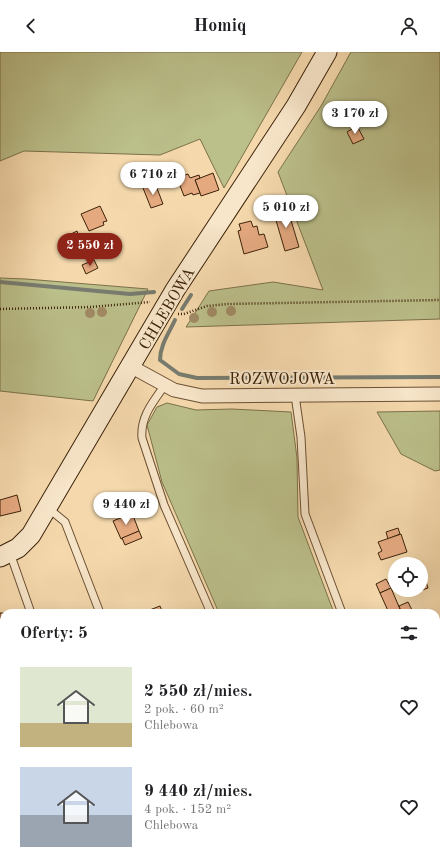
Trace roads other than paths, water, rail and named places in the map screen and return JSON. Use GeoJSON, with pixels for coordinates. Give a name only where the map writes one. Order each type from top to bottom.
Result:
{"type":"FeatureCollection","features":[{"type":"Feature","properties":{"kind":"street","name":"CHLEBOWA"},"geometry":{"type":"LineString","coordinates":[[5,555],[18,548],[31,535],[184,276],[296,106],[327,52]]}},
{"type":"Feature","properties":{"kind":"street","name":"ROZWOJOWA"},"geometry":{"type":"LineString","coordinates":[[130,366],[174,390],[202,396],[440,394]]}},
{"type":"Feature","properties":{"kind":"lane"},"geometry":{"type":"LineString","coordinates":[[165,385],[144,417],[141,429],[142,438],[164,505],[209,609]]}},
{"type":"Feature","properties":{"kind":"lane"},"geometry":{"type":"LineString","coordinates":[[295,395],[301,437],[305,514],[341,609]]}},
{"type":"Feature","properties":{"kind":"lane"},"geometry":{"type":"LineString","coordinates":[[47,508],[65,522],[98,609]]}},
{"type":"Feature","properties":{"kind":"lane"},"geometry":{"type":"LineString","coordinates":[[5,555],[29,609]]}},
{"type":"Feature","properties":{"kind":"waterway"},"geometry":{"type":"LineString","coordinates":[[0,282],[130,294],[154,292]]}},
{"type":"Feature","properties":{"kind":"waterway"},"geometry":{"type":"LineString","coordinates":[[182,309],[191,295]]}},
{"type":"Feature","properties":{"kind":"waterway"},"geometry":{"type":"LineString","coordinates":[[175,320],[163,344],[160,360],[179,374],[197,378],[440,377]]}}]}
